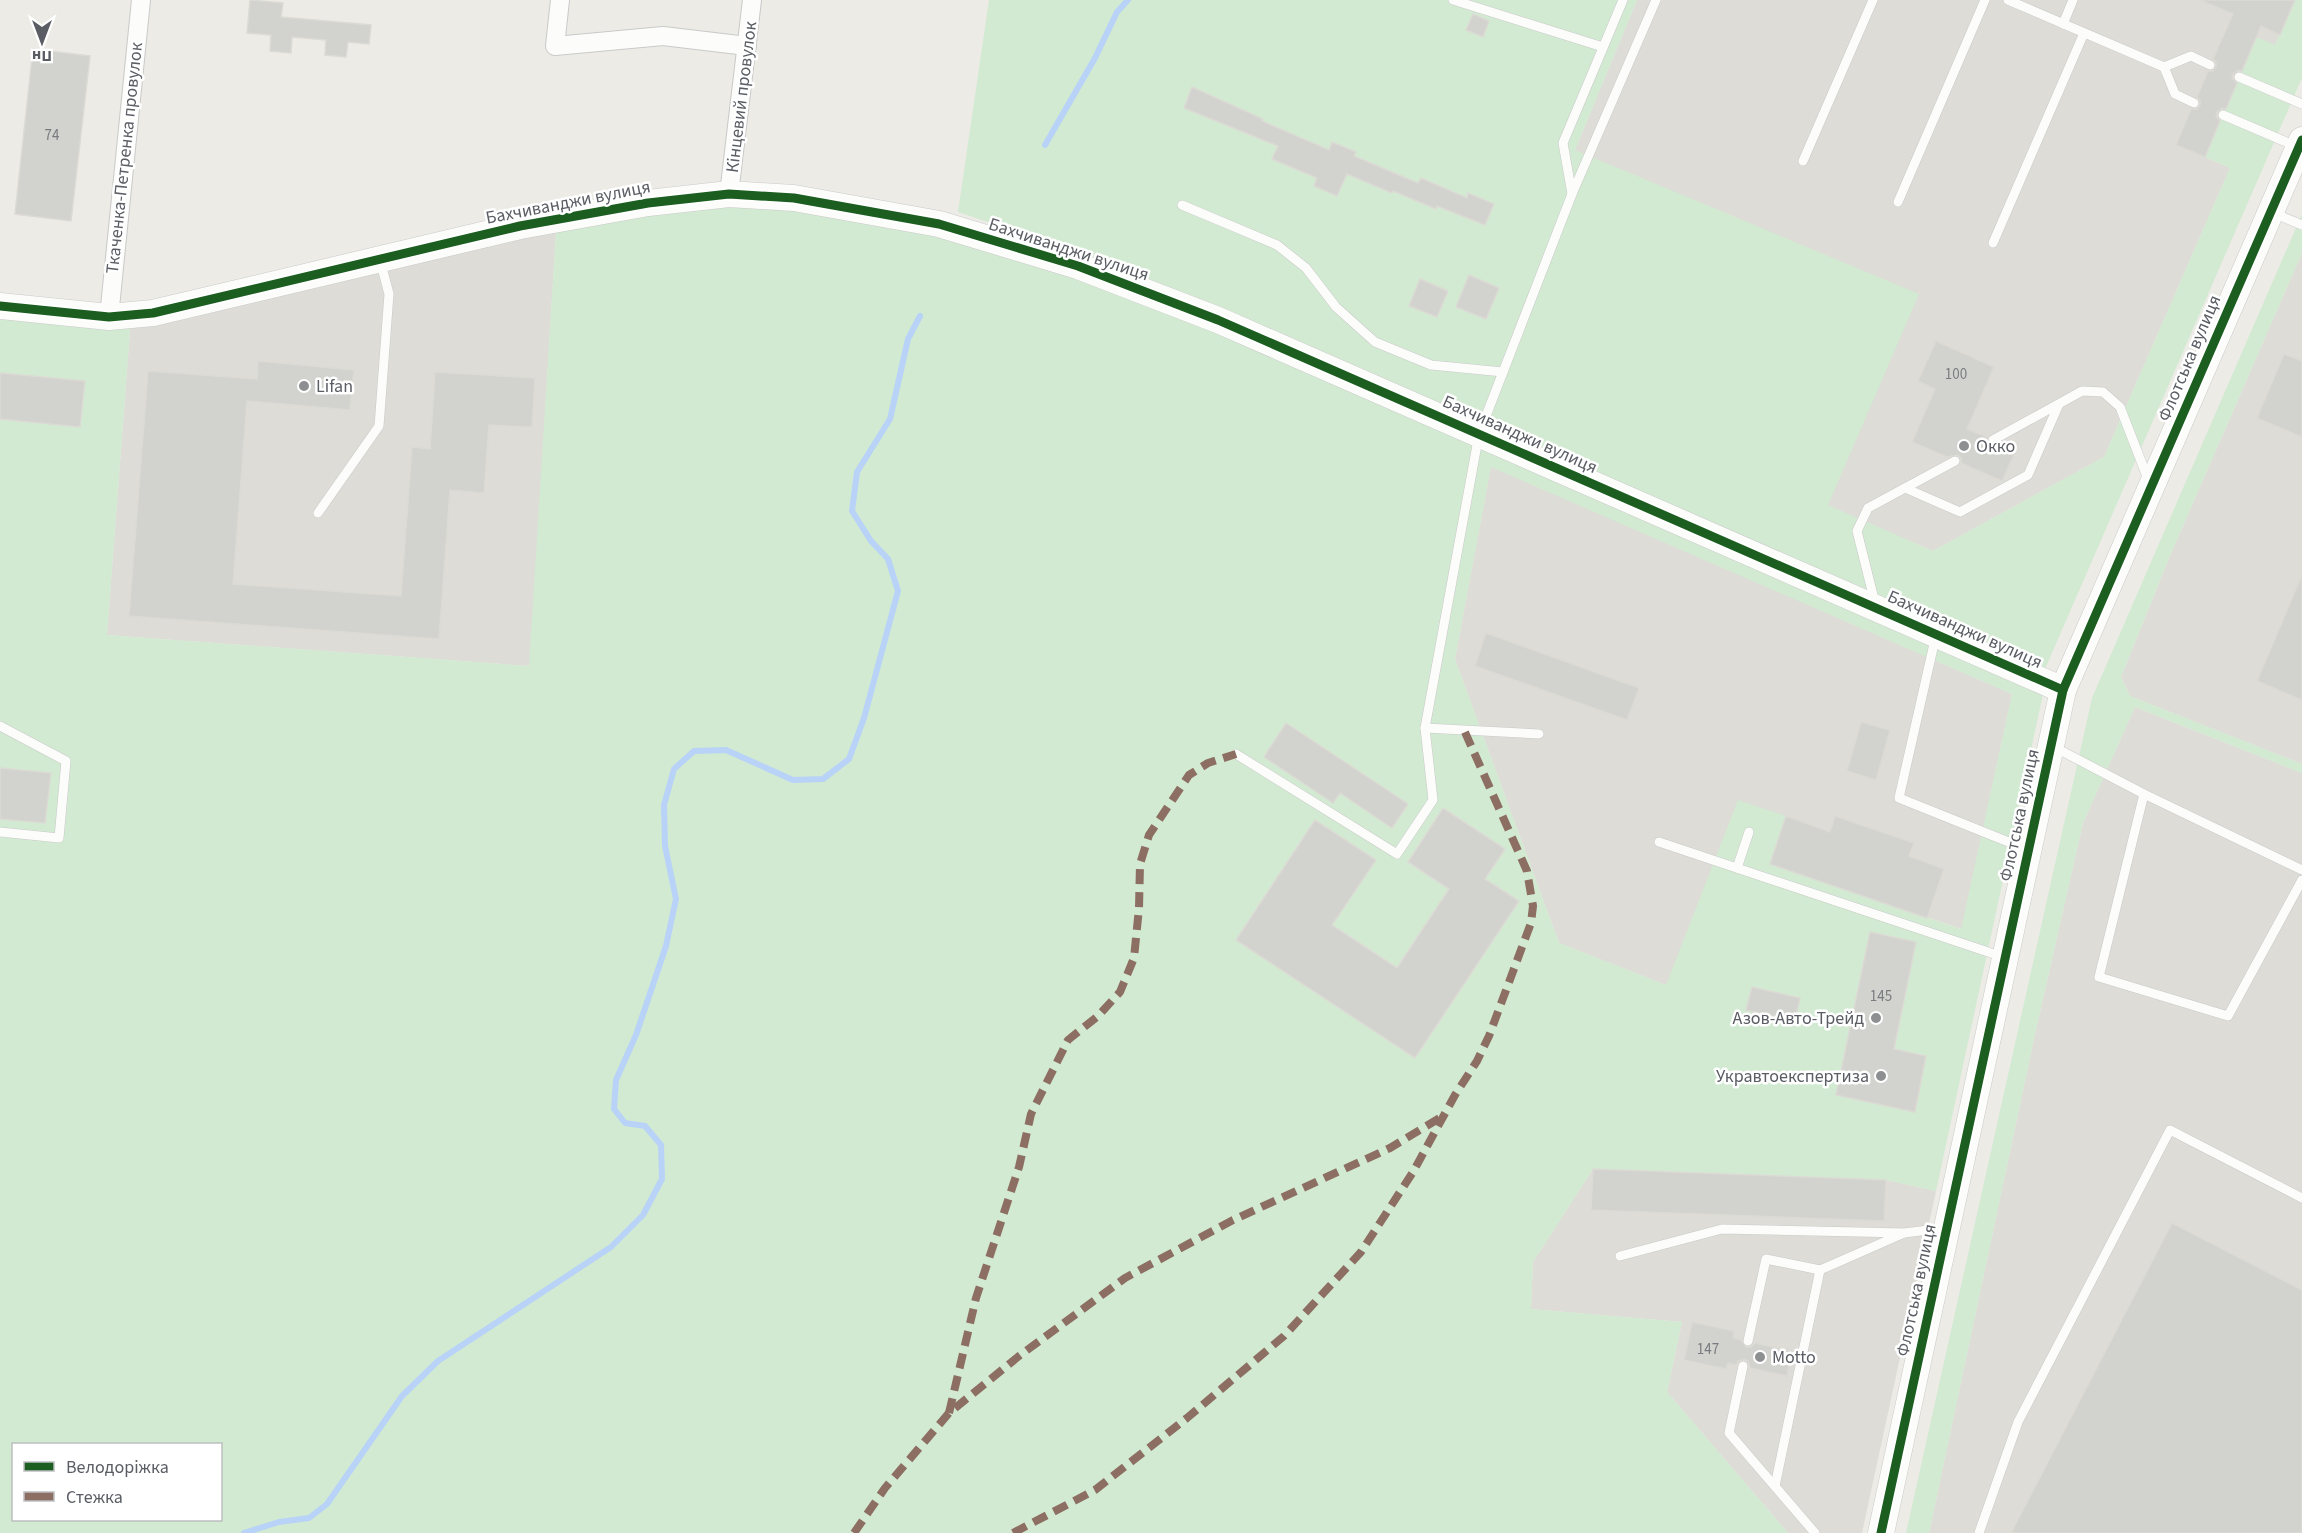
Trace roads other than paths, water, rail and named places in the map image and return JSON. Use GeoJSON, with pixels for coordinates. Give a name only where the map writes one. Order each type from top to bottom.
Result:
{"type":"FeatureCollection","features":[{"type":"Feature","properties":{"kind":"street","name":"Ткаченка-Петренка провулок"},"geometry":{"type":"LineString","coordinates":[[109,317],[141,0]]}},
{"type":"Feature","properties":{"kind":"street"},"geometry":{"type":"LineString","coordinates":[[560,0],[555,46],[663,36],[747,46]]}},
{"type":"Feature","properties":{"kind":"street","name":"Кінцевий провулок"},"geometry":{"type":"LineString","coordinates":[[729,194],[752,0]]}},
{"type":"Feature","properties":{"kind":"street","name":"Флотська вулиця"},"geometry":{"type":"LineString","coordinates":[[1881,1533],[2063,690],[2300,144]]}},
{"type":"Feature","properties":{"kind":"street","name":"Бахчиванджи вулиця"},"geometry":{"type":"LineString","coordinates":[[0,306],[109,317],[153,313],[532,224],[648,203],[729,194],[794,198],[939,224],[1078,266],[1218,320],[2063,690]]}},
{"type":"Feature","properties":{"kind":"lane"},"geometry":{"type":"LineString","coordinates":[[1454,0],[1603,47]]}},
{"type":"Feature","properties":{"kind":"lane"},"geometry":{"type":"LineString","coordinates":[[1572,194],[1563,143],[1623,0]]}},
{"type":"Feature","properties":{"kind":"lane"},"geometry":{"type":"LineString","coordinates":[[1236,754],[1397,854],[1432,800],[1425,728],[1479,434],[1572,194],[1656,0]]}},
{"type":"Feature","properties":{"kind":"lane"},"geometry":{"type":"LineString","coordinates":[[1803,161],[1873,0]]}},
{"type":"Feature","properties":{"kind":"lane"},"geometry":{"type":"LineString","coordinates":[[1898,202],[1985,0]]}},
{"type":"Feature","properties":{"kind":"lane"},"geometry":{"type":"LineString","coordinates":[[2008,0],[2164,67],[2175,94],[2194,103]]}},
{"type":"Feature","properties":{"kind":"lane"},"geometry":{"type":"LineString","coordinates":[[2063,24],[2073,0]]}},
{"type":"Feature","properties":{"kind":"lane"},"geometry":{"type":"LineString","coordinates":[[1993,243],[2084,33]]}},
{"type":"Feature","properties":{"kind":"lane"},"geometry":{"type":"LineString","coordinates":[[2164,67],[2191,56],[2210,65]]}},
{"type":"Feature","properties":{"kind":"lane"},"geometry":{"type":"LineString","coordinates":[[2239,77],[2302,104]]}},
{"type":"Feature","properties":{"kind":"lane"},"geometry":{"type":"LineString","coordinates":[[2223,115],[2300,144]]}},
{"type":"Feature","properties":{"kind":"lane"},"geometry":{"type":"LineString","coordinates":[[1182,205],[1277,245],[1306,268],[1336,307],[1375,342],[1431,365],[1503,372]]}},
{"type":"Feature","properties":{"kind":"lane"},"geometry":{"type":"LineString","coordinates":[[2271,212],[2302,225]]}},
{"type":"Feature","properties":{"kind":"lane"},"geometry":{"type":"LineString","coordinates":[[318,513],[379,426],[389,294],[380,258]]}},
{"type":"Feature","properties":{"kind":"lane"},"geometry":{"type":"LineString","coordinates":[[1993,440],[2082,391],[2103,392],[2120,407],[2151,487]]}},
{"type":"Feature","properties":{"kind":"lane"},"geometry":{"type":"LineString","coordinates":[[1905,488],[1960,512],[2008,486],[2028,475],[2059,404]]}},
{"type":"Feature","properties":{"kind":"lane"},"geometry":{"type":"LineString","coordinates":[[1876,608],[1857,531],[1868,508],[1955,461]]}},
{"type":"Feature","properties":{"kind":"lane"},"geometry":{"type":"LineString","coordinates":[[1936,634],[1899,798],[2029,850]]}},
{"type":"Feature","properties":{"kind":"lane"},"geometry":{"type":"LineString","coordinates":[[0,726],[66,761],[59,838],[0,832]]}},
{"type":"Feature","properties":{"kind":"lane"},"geometry":{"type":"LineString","coordinates":[[1425,728],[1539,734]]}},
{"type":"Feature","properties":{"kind":"lane"},"geometry":{"type":"LineString","coordinates":[[2051,746],[2144,794],[2302,870]]}},
{"type":"Feature","properties":{"kind":"lane"},"geometry":{"type":"LineString","coordinates":[[2144,794],[2099,977],[2228,1016],[2302,880]]}},
{"type":"Feature","properties":{"kind":"lane"},"geometry":{"type":"LineString","coordinates":[[1737,868],[1749,832]]}},
{"type":"Feature","properties":{"kind":"lane"},"geometry":{"type":"LineString","coordinates":[[1659,842],[2005,958]]}},
{"type":"Feature","properties":{"kind":"lane"},"geometry":{"type":"LineString","coordinates":[[1979,1533],[2018,1422],[2170,1130],[2302,1198]]}},
{"type":"Feature","properties":{"kind":"lane"},"geometry":{"type":"LineString","coordinates":[[1620,1256],[1722,1228],[1904,1233],[1947,1227]]}},
{"type":"Feature","properties":{"kind":"lane"},"geometry":{"type":"LineString","coordinates":[[1748,1341],[1766,1259],[1820,1270],[1904,1233]]}},
{"type":"Feature","properties":{"kind":"lane"},"geometry":{"type":"LineString","coordinates":[[1775,1486],[1820,1270]]}},
{"type":"Feature","properties":{"kind":"lane"},"geometry":{"type":"LineString","coordinates":[[1743,1366],[1729,1433],[1815,1533]]}},
{"type":"Feature","properties":{"kind":"waterway"},"geometry":{"type":"LineString","coordinates":[[1045,145],[1095,58],[1117,12],[1128,0]]}},
{"type":"Feature","properties":{"kind":"waterway"},"geometry":{"type":"LineString","coordinates":[[244,1533],[279,1522],[309,1518],[327,1504],[402,1396],[438,1361],[611,1247],[643,1215],[662,1179],[661,1145],[645,1126],[625,1123],[614,1109],[616,1080],[636,1035],[666,946],[676,899],[665,846],[664,805],[674,769],[694,751],[726,750],[793,780],[823,779],[849,759],[864,718],[898,591],[888,559],[871,541],[852,511],[857,472],[890,419],[908,339],[920,316]]}},
{"type":"Feature","properties":{"kind":"place","name":"Lifan"},"geometry":{"type":"Point","coordinates":[304,386]}},
{"type":"Feature","properties":{"kind":"place","name":"Окко"},"geometry":{"type":"Point","coordinates":[1964,446]}},
{"type":"Feature","properties":{"kind":"place","name":"Азов-Авто-Трейд"},"geometry":{"type":"Point","coordinates":[1876,1018]}},
{"type":"Feature","properties":{"kind":"place","name":"Укравтоекспертиза"},"geometry":{"type":"Point","coordinates":[1881,1076]}},
{"type":"Feature","properties":{"kind":"place","name":"Motto"},"geometry":{"type":"Point","coordinates":[1760,1357]}}]}
